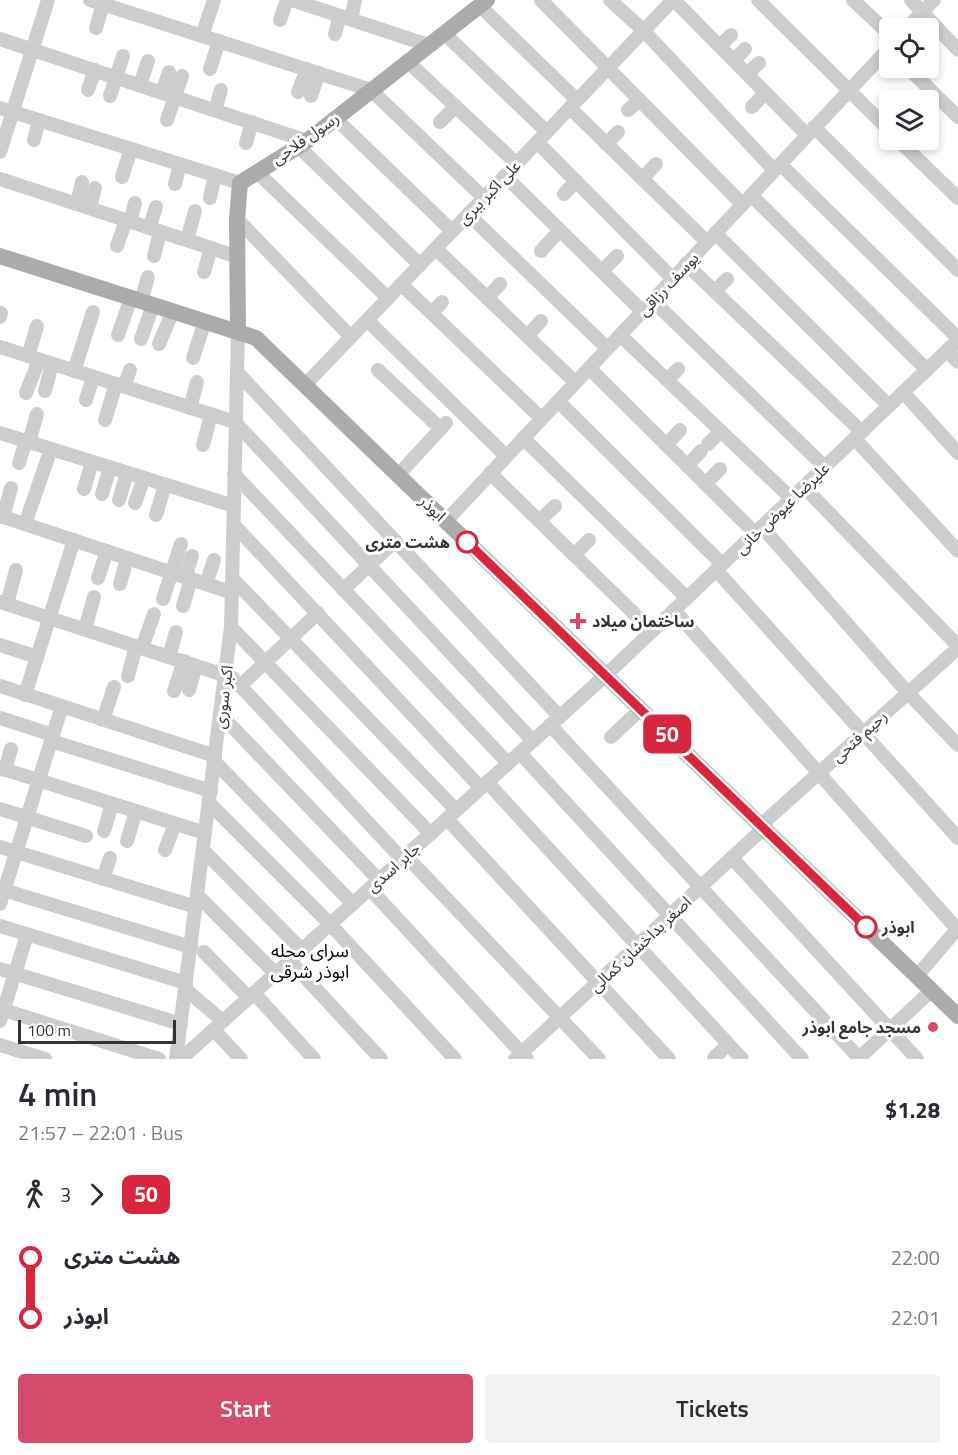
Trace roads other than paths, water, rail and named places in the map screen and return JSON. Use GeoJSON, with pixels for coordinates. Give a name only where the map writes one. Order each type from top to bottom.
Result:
{"type":"FeatureCollection","features":[{"type":"Feature","properties":{"kind":"main road","name":"رسول فلاحی"},"geometry":{"type":"LineString","coordinates":[[240,183],[302,143],[483,3]]}},
{"type":"Feature","properties":{"kind":"main road"},"geometry":{"type":"LineString","coordinates":[[238,332],[237,219],[240,183]]}},
{"type":"Feature","properties":{"kind":"main road","name":"ابوذر"},"geometry":{"type":"LineString","coordinates":[[0,256],[256,338],[958,1016]]}},
{"type":"Feature","properties":{"kind":"street"},"geometry":{"type":"LineString","coordinates":[[0,152],[6,110],[33,49],[48,0]]}},
{"type":"Feature","properties":{"kind":"street"},"geometry":{"type":"LineString","coordinates":[[202,36],[214,0]]}},
{"type":"Feature","properties":{"kind":"street"},"geometry":{"type":"LineString","coordinates":[[280,20],[287,0]]}},
{"type":"Feature","properties":{"kind":"street"},"geometry":{"type":"LineString","coordinates":[[292,0],[428,45]]}},
{"type":"Feature","properties":{"kind":"street"},"geometry":{"type":"LineString","coordinates":[[335,34],[355,0]]}},
{"type":"Feature","properties":{"kind":"street"},"geometry":{"type":"LineString","coordinates":[[541,0],[640,100],[672,125],[746,200],[927,370]]}},
{"type":"Feature","properties":{"kind":"street"},"geometry":{"type":"LineString","coordinates":[[610,0],[714,97],[777,167],[958,339]]}},
{"type":"Feature","properties":{"kind":"street"},"geometry":{"type":"LineString","coordinates":[[674,0],[765,93],[811,131],[958,270]]}},
{"type":"Feature","properties":{"kind":"street","name":"علی اکبر ببری"},"geometry":{"type":"LineString","coordinates":[[305,385],[674,0]]}},
{"type":"Feature","properties":{"kind":"street"},"geometry":{"type":"LineString","coordinates":[[758,0],[879,120]]}},
{"type":"Feature","properties":{"kind":"street"},"geometry":{"type":"LineString","coordinates":[[853,0],[879,25]]}},
{"type":"Feature","properties":{"kind":"street"},"geometry":{"type":"LineString","coordinates":[[911,0],[958,50]]}},
{"type":"Feature","properties":{"kind":"street"},"geometry":{"type":"LineString","coordinates":[[917,18],[934,0]]}},
{"type":"Feature","properties":{"kind":"street"},"geometry":{"type":"LineString","coordinates":[[96,28],[97,2],[371,90],[484,198]]}},
{"type":"Feature","properties":{"kind":"street"},"geometry":{"type":"LineString","coordinates":[[483,3],[574,104],[606,144],[642,179],[711,238],[734,271],[889,406]]}},
{"type":"Feature","properties":{"kind":"street"},"geometry":{"type":"LineString","coordinates":[[444,33],[547,132]]}},
{"type":"Feature","properties":{"kind":"street"},"geometry":{"type":"LineString","coordinates":[[720,46],[731,35]]}},
{"type":"Feature","properties":{"kind":"street"},"geometry":{"type":"LineString","coordinates":[[0,39],[252,122],[302,143],[420,265]]}},
{"type":"Feature","properties":{"kind":"street"},"geometry":{"type":"LineString","coordinates":[[210,69],[219,41]]}},
{"type":"Feature","properties":{"kind":"street"},"geometry":{"type":"LineString","coordinates":[[734,60],[745,49]]}},
{"type":"Feature","properties":{"kind":"street"},"geometry":{"type":"LineString","coordinates":[[110,96],[123,56]]}},
{"type":"Feature","properties":{"kind":"street","name":"یوسف رزاقی"},"geometry":{"type":"LineString","coordinates":[[446,521],[879,58]]}},
{"type":"Feature","properties":{"kind":"street"},"geometry":{"type":"LineString","coordinates":[[407,61],[517,164]]}},
{"type":"Feature","properties":{"kind":"street"},"geometry":{"type":"LineString","coordinates":[[140,85],[148,62]]}},
{"type":"Feature","properties":{"kind":"street"},"geometry":{"type":"LineString","coordinates":[[747,75],[759,63]]}},
{"type":"Feature","properties":{"kind":"street"},"geometry":{"type":"LineString","coordinates":[[88,90],[95,70]]}},
{"type":"Feature","properties":{"kind":"street"},"geometry":{"type":"LineString","coordinates":[[305,94],[313,71]]}},
{"type":"Feature","properties":{"kind":"street"},"geometry":{"type":"LineString","coordinates":[[167,120],[169,95],[175,74]]}},
{"type":"Feature","properties":{"kind":"street"},"geometry":{"type":"LineString","coordinates":[[918,78],[958,117]]}},
{"type":"Feature","properties":{"kind":"street"},"geometry":{"type":"LineString","coordinates":[[215,110],[221,90]]}},
{"type":"Feature","properties":{"kind":"street"},"geometry":{"type":"LineString","coordinates":[[752,107],[765,93]]}},
{"type":"Feature","properties":{"kind":"street"},"geometry":{"type":"LineString","coordinates":[[628,111],[640,100]]}},
{"type":"Feature","properties":{"kind":"street"},"geometry":{"type":"LineString","coordinates":[[440,122],[456,106]]}},
{"type":"Feature","properties":{"kind":"street"},"geometry":{"type":"LineString","coordinates":[[6,110],[240,183]]}},
{"type":"Feature","properties":{"kind":"street"},"geometry":{"type":"LineString","coordinates":[[335,118],[452,231]]}},
{"type":"Feature","properties":{"kind":"street"},"geometry":{"type":"LineString","coordinates":[[34,140],[39,120]]}},
{"type":"Feature","properties":{"kind":"street"},"geometry":{"type":"LineString","coordinates":[[246,143],[252,122]]}},
{"type":"Feature","properties":{"kind":"street"},"geometry":{"type":"LineString","coordinates":[[606,144],[618,132]]}},
{"type":"Feature","properties":{"kind":"street"},"geometry":{"type":"LineString","coordinates":[[537,142],[672,279]]}},
{"type":"Feature","properties":{"kind":"street"},"geometry":{"type":"LineString","coordinates":[[122,177],[131,149]]}},
{"type":"Feature","properties":{"kind":"street"},"geometry":{"type":"LineString","coordinates":[[908,150],[958,198]]}},
{"type":"Feature","properties":{"kind":"street"},"geometry":{"type":"LineString","coordinates":[[175,184],[180,164]]}},
{"type":"Feature","properties":{"kind":"street"},"geometry":{"type":"LineString","coordinates":[[642,179],[656,164]]}},
{"type":"Feature","properties":{"kind":"street"},"geometry":{"type":"LineString","coordinates":[[257,172],[388,298]]}},
{"type":"Feature","properties":{"kind":"street"},"geometry":{"type":"LineString","coordinates":[[210,198],[215,175]]}},
{"type":"Feature","properties":{"kind":"street"},"geometry":{"type":"LineString","coordinates":[[505,176],[642,311]]}},
{"type":"Feature","properties":{"kind":"street"},"geometry":{"type":"LineString","coordinates":[[0,179],[238,257]]}},
{"type":"Feature","properties":{"kind":"street"},"geometry":{"type":"LineString","coordinates":[[564,194],[576,181]]}},
{"type":"Feature","properties":{"kind":"street"},"geometry":{"type":"LineString","coordinates":[[83,206],[89,185]]}},
{"type":"Feature","properties":{"kind":"street"},"geometry":{"type":"LineString","coordinates":[[117,246],[135,203]]}},
{"type":"Feature","properties":{"kind":"street"},"geometry":{"type":"LineString","coordinates":[[154,256],[156,207]]}},
{"type":"Feature","properties":{"kind":"street"},"geometry":{"type":"LineString","coordinates":[[187,240],[195,211]]}},
{"type":"Feature","properties":{"kind":"street"},"geometry":{"type":"LineString","coordinates":[[468,214],[607,348]]}},
{"type":"Feature","properties":{"kind":"street"},"geometry":{"type":"LineString","coordinates":[[237,219],[351,337]]}},
{"type":"Feature","properties":{"kind":"street"},"geometry":{"type":"LineString","coordinates":[[541,251],[560,230]]}},
{"type":"Feature","properties":{"kind":"street"},"geometry":{"type":"LineString","coordinates":[[204,272],[211,248]]}},
{"type":"Feature","properties":{"kind":"street"},"geometry":{"type":"LineString","coordinates":[[436,249],[575,382]]}},
{"type":"Feature","properties":{"kind":"street"},"geometry":{"type":"LineString","coordinates":[[602,271],[617,256]]}},
{"type":"Feature","properties":{"kind":"street"},"geometry":{"type":"LineString","coordinates":[[686,264],[716,290],[738,303],[858,435],[958,551]]}},
{"type":"Feature","properties":{"kind":"street"},"geometry":{"type":"LineString","coordinates":[[716,290],[734,271]]}},
{"type":"Feature","properties":{"kind":"street"},"geometry":{"type":"LineString","coordinates":[[141,339],[142,301],[148,277]]}},
{"type":"Feature","properties":{"kind":"street"},"geometry":{"type":"LineString","coordinates":[[402,284],[432,313],[490,359],[542,418]]}},
{"type":"Feature","properties":{"kind":"street"},"geometry":{"type":"LineString","coordinates":[[487,298],[500,284]]}},
{"type":"Feature","properties":{"kind":"street"},"geometry":{"type":"LineString","coordinates":[[652,300],[736,371],[748,392],[789,422],[825,467]]}},
{"type":"Feature","properties":{"kind":"street"},"geometry":{"type":"LineString","coordinates":[[118,335],[142,301]]}},
{"type":"Feature","properties":{"kind":"street"},"geometry":{"type":"LineString","coordinates":[[432,313],[442,302]]}},
{"type":"Feature","properties":{"kind":"street"},"geometry":{"type":"LineString","coordinates":[[159,344],[173,311]]}},
{"type":"Feature","properties":{"kind":"street"},"geometry":{"type":"LineString","coordinates":[[74,371],[93,312]]}},
{"type":"Feature","properties":{"kind":"street"},"geometry":{"type":"LineString","coordinates":[[368,320],[506,456]]}},
{"type":"Feature","properties":{"kind":"street"},"geometry":{"type":"LineString","coordinates":[[193,358],[204,321]]}},
{"type":"Feature","properties":{"kind":"street"},"geometry":{"type":"LineString","coordinates":[[527,336],[541,321]]}},
{"type":"Feature","properties":{"kind":"street"},"geometry":{"type":"LineString","coordinates":[[37,326],[39,360],[45,391]]}},
{"type":"Feature","properties":{"kind":"street","name":"اکبر سوری"},"geometry":{"type":"LineString","coordinates":[[176,1059],[186,986],[197,949],[197,901],[231,627],[238,332]]}},
{"type":"Feature","properties":{"kind":"street"},"geometry":{"type":"LineString","coordinates":[[620,335],[792,498]]}},
{"type":"Feature","properties":{"kind":"street","name":"علیرضا عیوض خانی"},"geometry":{"type":"LineString","coordinates":[[606,675],[958,339]]}},
{"type":"Feature","properties":{"kind":"street"},"geometry":{"type":"LineString","coordinates":[[0,347],[235,422],[533,741]]}},
{"type":"Feature","properties":{"kind":"street"},"geometry":{"type":"LineString","coordinates":[[947,351],[958,362]]}},
{"type":"Feature","properties":{"kind":"street"},"geometry":{"type":"LineString","coordinates":[[26,393],[39,360]]}},
{"type":"Feature","properties":{"kind":"street"},"geometry":{"type":"LineString","coordinates":[[589,368],[705,484],[759,530],[958,745]]}},
{"type":"Feature","properties":{"kind":"street"},"geometry":{"type":"LineString","coordinates":[[667,380],[678,369]]}},
{"type":"Feature","properties":{"kind":"street"},"geometry":{"type":"LineString","coordinates":[[105,420],[130,370]]}},
{"type":"Feature","properties":{"kind":"street"},"geometry":{"type":"LineString","coordinates":[[378,370],[443,426],[398,475]]}},
{"type":"Feature","properties":{"kind":"street"},"geometry":{"type":"LineString","coordinates":[[237,372],[395,541],[859,1059],[932,990]]}},
{"type":"Feature","properties":{"kind":"street"},"geometry":{"type":"LineString","coordinates":[[86,400],[93,377]]}},
{"type":"Feature","properties":{"kind":"street"},"geometry":{"type":"LineString","coordinates":[[190,408],[197,382]]}},
{"type":"Feature","properties":{"kind":"street"},"geometry":{"type":"LineString","coordinates":[[748,392],[758,382]]}},
{"type":"Feature","properties":{"kind":"street"},"geometry":{"type":"LineString","coordinates":[[903,392],[958,453]]}},
{"type":"Feature","properties":{"kind":"street"},"geometry":{"type":"LineString","coordinates":[[558,401],[719,567],[862,734],[958,838]]}},
{"type":"Feature","properties":{"kind":"street"},"geometry":{"type":"LineString","coordinates":[[19,463],[37,414]]}},
{"type":"Feature","properties":{"kind":"street"},"geometry":{"type":"LineString","coordinates":[[203,445],[212,414]]}},
{"type":"Feature","properties":{"kind":"street"},"geometry":{"type":"LineString","coordinates":[[666,445],[680,430]]}},
{"type":"Feature","properties":{"kind":"street"},"geometry":{"type":"LineString","coordinates":[[687,466],[721,431]]}},
{"type":"Feature","properties":{"kind":"street"},"geometry":{"type":"LineString","coordinates":[[0,433],[234,506]]}},
{"type":"Feature","properties":{"kind":"street"},"geometry":{"type":"LineString","coordinates":[[523,438],[687,598]]}},
{"type":"Feature","properties":{"kind":"street"},"geometry":{"type":"LineString","coordinates":[[25,524],[51,449]]}},
{"type":"Feature","properties":{"kind":"street"},"geometry":{"type":"LineString","coordinates":[[84,489],[92,462]]}},
{"type":"Feature","properties":{"kind":"street"},"geometry":{"type":"LineString","coordinates":[[102,494],[110,468]]}},
{"type":"Feature","properties":{"kind":"street"},"geometry":{"type":"LineString","coordinates":[[705,484],[720,469]]}},
{"type":"Feature","properties":{"kind":"street"},"geometry":{"type":"LineString","coordinates":[[118,500],[127,473]]}},
{"type":"Feature","properties":{"kind":"street"},"geometry":{"type":"LineString","coordinates":[[234,474],[508,763]]}},
{"type":"Feature","properties":{"kind":"street"},"geometry":{"type":"LineString","coordinates":[[490,474],[652,631]]}},
{"type":"Feature","properties":{"kind":"street"},"geometry":{"type":"LineString","coordinates":[[135,503],[144,478]]}},
{"type":"Feature","properties":{"kind":"street"},"geometry":{"type":"LineString","coordinates":[[156,515],[165,485]]}},
{"type":"Feature","properties":{"kind":"street"},"geometry":{"type":"LineString","coordinates":[[804,486],[958,647]]}},
{"type":"Feature","properties":{"kind":"street"},"geometry":{"type":"LineString","coordinates":[[11,488],[1,516],[206,584],[233,586],[291,639],[452,814],[669,1059]]}},
{"type":"Feature","properties":{"kind":"street"},"geometry":{"type":"LineString","coordinates":[[539,521],[555,506]]}},
{"type":"Feature","properties":{"kind":"street"},"geometry":{"type":"LineString","coordinates":[[234,525],[484,785],[742,1059]]}},
{"type":"Feature","properties":{"kind":"street"},"geometry":{"type":"LineString","coordinates":[[25,694],[74,540]]}},
{"type":"Feature","properties":{"kind":"street"},"geometry":{"type":"LineString","coordinates":[[574,555],[589,540]]}},
{"type":"Feature","properties":{"kind":"street"},"geometry":{"type":"LineString","coordinates":[[344,590],[395,541]]}},
{"type":"Feature","properties":{"kind":"street"},"geometry":{"type":"LineString","coordinates":[[163,599],[181,544]]}},
{"type":"Feature","properties":{"kind":"street"},"geometry":{"type":"LineString","coordinates":[[98,578],[107,551]]}},
{"type":"Feature","properties":{"kind":"street"},"geometry":{"type":"LineString","coordinates":[[183,606],[192,556]]}},
{"type":"Feature","properties":{"kind":"street"},"geometry":{"type":"LineString","coordinates":[[120,584],[127,558]]}},
{"type":"Feature","properties":{"kind":"street"},"geometry":{"type":"LineString","coordinates":[[206,584],[214,560]]}},
{"type":"Feature","properties":{"kind":"street"},"geometry":{"type":"LineString","coordinates":[[16,570],[4,603],[233,678],[599,1059]]}},
{"type":"Feature","properties":{"kind":"street"},"geometry":{"type":"LineString","coordinates":[[85,629],[94,597]]}},
{"type":"Feature","properties":{"kind":"street"},"geometry":{"type":"LineString","coordinates":[[674,610],[958,929],[917,976]]}},
{"type":"Feature","properties":{"kind":"street"},"geometry":{"type":"LineString","coordinates":[[240,686],[318,613]]}},
{"type":"Feature","properties":{"kind":"street"},"geometry":{"type":"LineString","coordinates":[[128,676],[154,614]]}},
{"type":"Feature","properties":{"kind":"street"},"geometry":{"type":"LineString","coordinates":[[231,627],[430,834]]}},
{"type":"Feature","properties":{"kind":"street"},"geometry":{"type":"LineString","coordinates":[[169,657],[176,632]]}},
{"type":"Feature","properties":{"kind":"street"},"geometry":{"type":"LineString","coordinates":[[0,645],[37,657]]}},
{"type":"Feature","properties":{"kind":"street","name":"رحیم فتحی"},"geometry":{"type":"LineString","coordinates":[[762,827],[958,647]]}},
{"type":"Feature","properties":{"kind":"street"},"geometry":{"type":"LineString","coordinates":[[189,690],[190,664]]}},
{"type":"Feature","properties":{"kind":"street"},"geometry":{"type":"LineString","coordinates":[[174,691],[190,664]]}},
{"type":"Feature","properties":{"kind":"street","name":"جابر اسدی"},"geometry":{"type":"LineString","coordinates":[[181,1059],[606,675]]}},
{"type":"Feature","properties":{"kind":"street"},"geometry":{"type":"LineString","coordinates":[[0,686],[215,759],[353,904]]}},
{"type":"Feature","properties":{"kind":"street"},"geometry":{"type":"LineString","coordinates":[[103,720],[114,687]]}},
{"type":"Feature","properties":{"kind":"street"},"geometry":{"type":"LineString","coordinates":[[62,706],[1,894],[197,949],[251,996],[314,1059]]}},
{"type":"Feature","properties":{"kind":"street"},"geometry":{"type":"LineString","coordinates":[[611,737],[641,709]]}},
{"type":"Feature","properties":{"kind":"street"},"geometry":{"type":"LineString","coordinates":[[220,715],[374,884],[521,1057]]}},
{"type":"Feature","properties":{"kind":"street"},"geometry":{"type":"LineString","coordinates":[[0,718],[210,797],[455,1059]]}},
{"type":"Feature","properties":{"kind":"street"},"geometry":{"type":"LineString","coordinates":[[11,749],[2,769],[205,833]]}},
{"type":"Feature","properties":{"kind":"street"},"geometry":{"type":"LineString","coordinates":[[520,753],[802,1059]]}},
{"type":"Feature","properties":{"kind":"street"},"geometry":{"type":"LineString","coordinates":[[105,831],[112,804]]}},
{"type":"Feature","properties":{"kind":"street"},"geometry":{"type":"LineString","coordinates":[[0,809],[86,836]]}},
{"type":"Feature","properties":{"kind":"street"},"geometry":{"type":"LineString","coordinates":[[127,841],[136,812]]}},
{"type":"Feature","properties":{"kind":"street"},"geometry":{"type":"LineString","coordinates":[[165,850],[175,824]]}},
{"type":"Feature","properties":{"kind":"street","name":"اصغر بداخشان کمالی"},"geometry":{"type":"LineString","coordinates":[[521,1057],[762,827]]}},
{"type":"Feature","properties":{"kind":"street"},"geometry":{"type":"LineString","coordinates":[[0,847],[104,879],[197,901],[276,974]]}},
{"type":"Feature","properties":{"kind":"street"},"geometry":{"type":"LineString","coordinates":[[203,850],[302,950]]}},
{"type":"Feature","properties":{"kind":"street"},"geometry":{"type":"LineString","coordinates":[[104,879],[110,858]]}},
{"type":"Feature","properties":{"kind":"street"},"geometry":{"type":"LineString","coordinates":[[732,858],[917,1059]]}},
{"type":"Feature","properties":{"kind":"street"},"geometry":{"type":"LineString","coordinates":[[0,926],[186,986],[218,1025],[241,1059]]}},
{"type":"Feature","properties":{"kind":"street"},"geometry":{"type":"LineString","coordinates":[[27,934],[1,1013],[159,1059]]}},
{"type":"Feature","properties":{"kind":"street"},"geometry":{"type":"LineString","coordinates":[[290,961],[381,1059]]}},
{"type":"Feature","properties":{"kind":"street"},"geometry":{"type":"LineString","coordinates":[[0,969],[181,1024]]}},
{"type":"Feature","properties":{"kind":"street"},"geometry":{"type":"LineString","coordinates":[[714,1058],[728,1044]]}},
{"type":"Feature","properties":{"kind":"street"},"geometry":{"type":"LineString","coordinates":[[0,1045],[45,1059]]}},
{"type":"Feature","properties":{"kind":"place","name":"هشت متری"},"geometry":{"type":"Point","coordinates":[467,542]}},
{"type":"Feature","properties":{"kind":"place","name":"ساختمان میلاد"},"geometry":{"type":"Point","coordinates":[578,621]}},
{"type":"Feature","properties":{"kind":"place","name":"ابوذر"},"geometry":{"type":"Point","coordinates":[866,927]}},
{"type":"Feature","properties":{"kind":"place","name":"مسجد جامع ابوذر"},"geometry":{"type":"Point","coordinates":[933,1027]}},
{"type":"Feature","properties":{"kind":"district","name":"سرای محله ابوذر شرقی"},"geometry":{"type":"Point","coordinates":[310,960]}}]}
